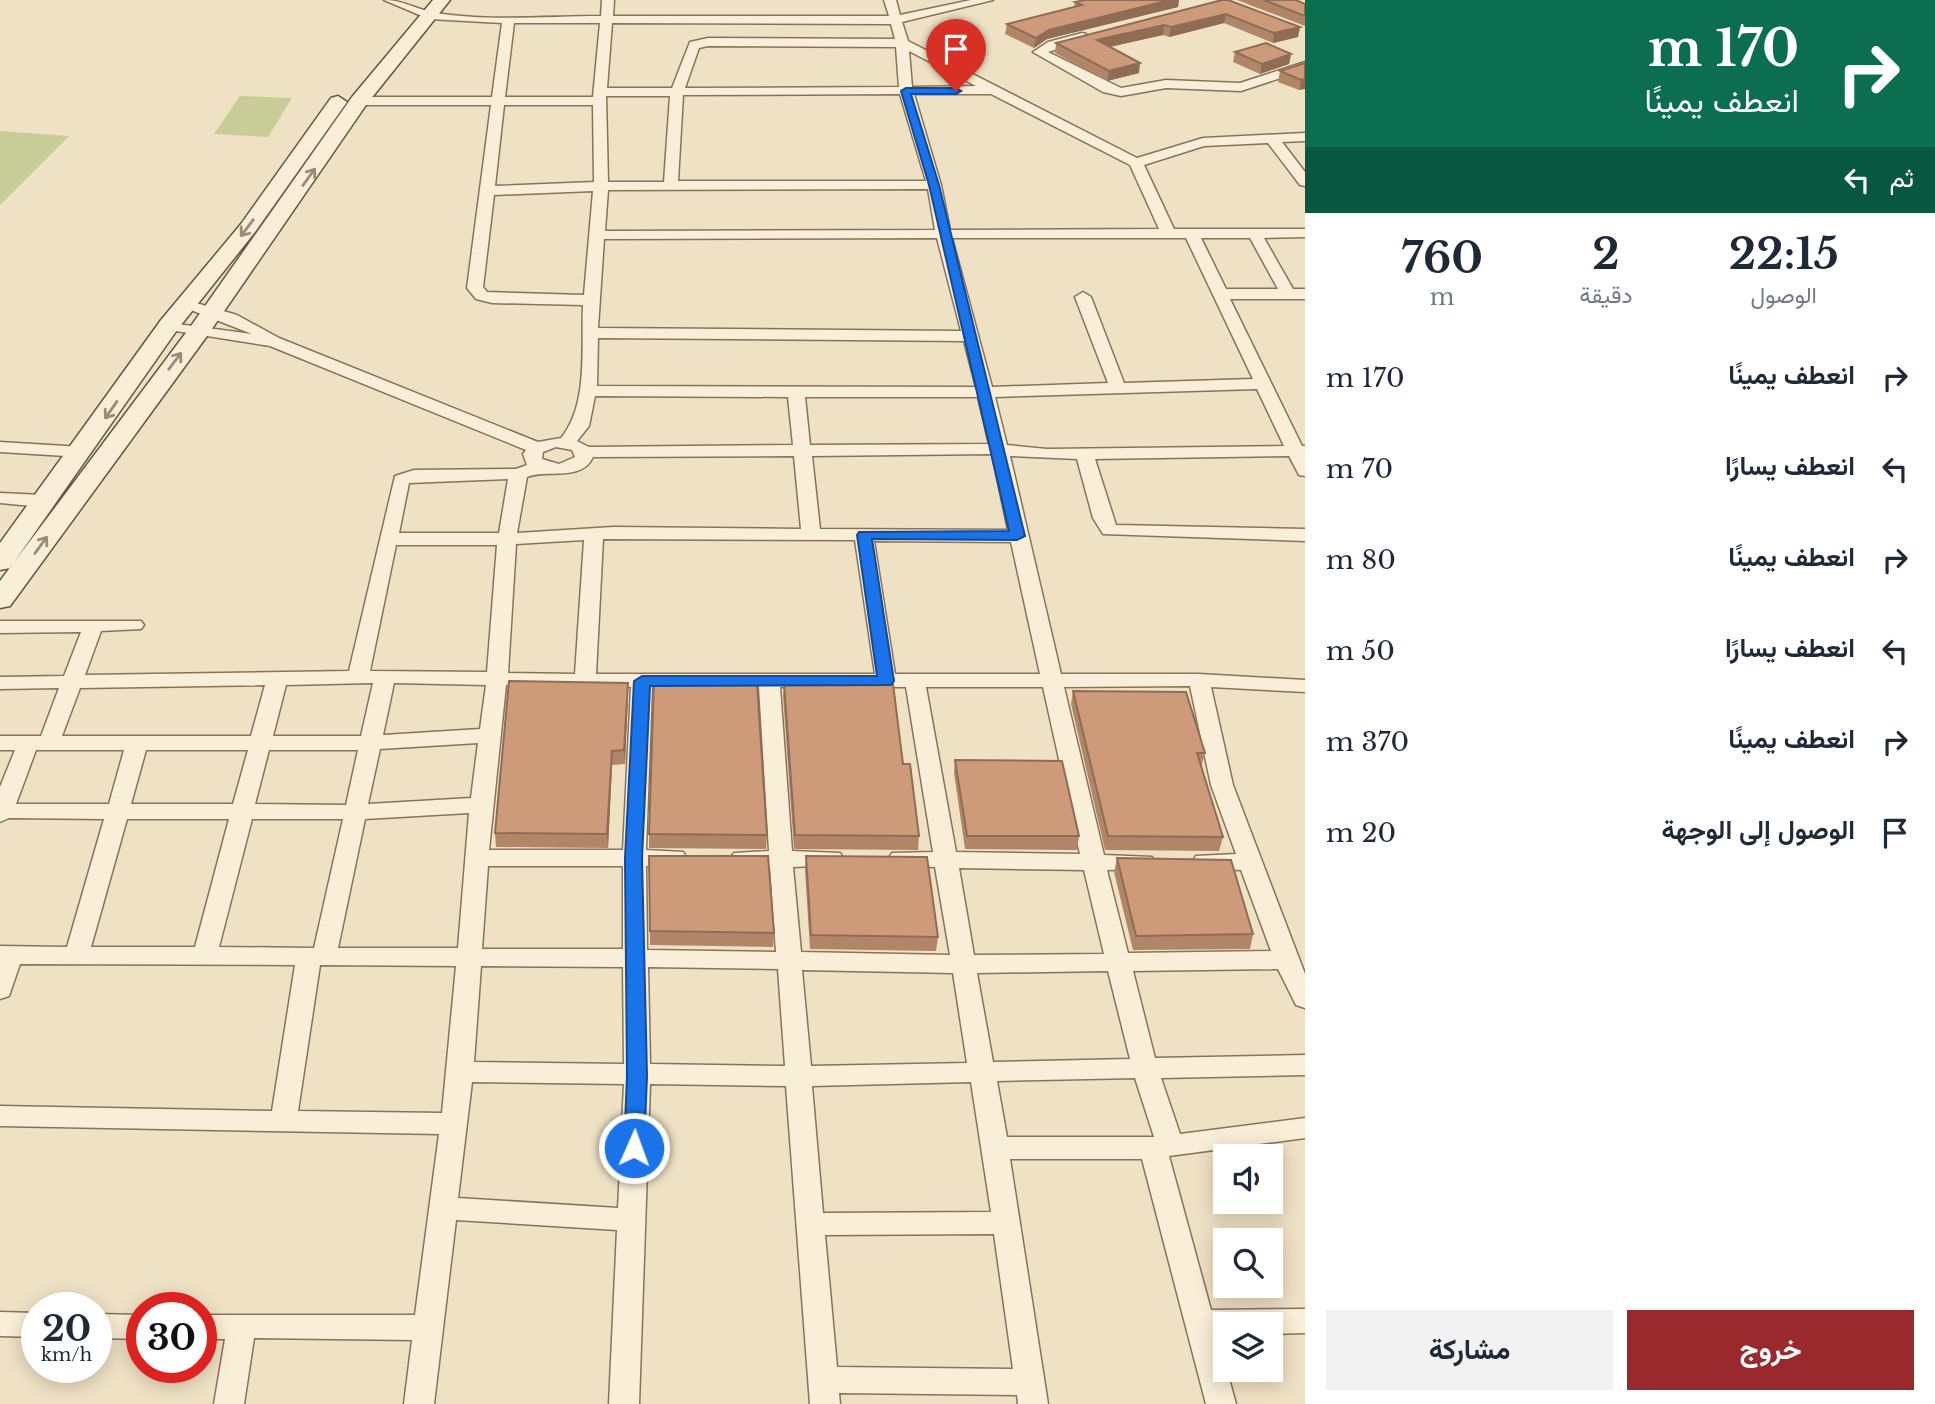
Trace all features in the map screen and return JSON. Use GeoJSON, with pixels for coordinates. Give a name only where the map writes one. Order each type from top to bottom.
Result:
{"type":"FeatureCollection","features":[{"type":"Feature","properties":{"kind":"main road"},"geometry":{"type":"LineString","coordinates":[[0,600],[199,331],[427,6]]}},
{"type":"Feature","properties":{"kind":"main road"},"geometry":{"type":"LineString","coordinates":[[0,562],[82,452],[169,325],[248,228],[310,138],[427,6]]}},
{"type":"Feature","properties":{"kind":"street"},"geometry":{"type":"LineString","coordinates":[[390,0],[508,20],[541,15],[608,19],[680,15],[824,15],[895,20],[986,0]]}},
{"type":"Feature","properties":{"kind":"street"},"geometry":{"type":"LineString","coordinates":[[358,677],[399,483],[407,476],[531,463],[566,443],[580,426],[588,391],[591,300],[601,186],[600,97],[608,0]]}},
{"type":"Feature","properties":{"kind":"street"},"geometry":{"type":"LineString","coordinates":[[890,0],[902,43],[906,91],[934,185],[944,236],[972,336],[996,449],[1145,1069],[1221,1404]]}},
{"type":"Feature","properties":{"kind":"street"},"geometry":{"type":"LineString","coordinates":[[508,20],[496,101],[477,293],[492,299],[591,300]]}},
{"type":"Feature","properties":{"kind":"street"},"geometry":{"type":"LineString","coordinates":[[1092,35],[1052,45],[1039,52],[1108,89],[1121,92],[1166,84],[1241,87],[1305,66]]}},
{"type":"Feature","properties":{"kind":"street"},"geometry":{"type":"LineString","coordinates":[[671,187],[677,93],[691,48],[698,43],[902,43],[1136,163],[1169,234]]}},
{"type":"Feature","properties":{"kind":"street"},"geometry":{"type":"LineString","coordinates":[[359,101],[496,101],[677,93],[996,90]]}},
{"type":"Feature","properties":{"kind":"street"},"geometry":{"type":"LineString","coordinates":[[1271,137],[1305,183]]}},
{"type":"Feature","properties":{"kind":"street"},"geometry":{"type":"LineString","coordinates":[[1136,163],[1203,142],[1305,137]]}},
{"type":"Feature","properties":{"kind":"street"},"geometry":{"type":"LineString","coordinates":[[488,191],[601,186],[934,185]]}},
{"type":"Feature","properties":{"kind":"street"},"geometry":{"type":"LineString","coordinates":[[597,235],[1305,233]]}},
{"type":"Feature","properties":{"kind":"street"},"geometry":{"type":"LineString","coordinates":[[1255,234],[1288,294]]}},
{"type":"Feature","properties":{"kind":"street"},"geometry":{"type":"LineString","coordinates":[[1192,235],[1264,384],[1301,451],[1305,471]]}},
{"type":"Feature","properties":{"kind":"street"},"geometry":{"type":"LineString","coordinates":[[1221,294],[1305,294]]}},
{"type":"Feature","properties":{"kind":"street"},"geometry":{"type":"LineString","coordinates":[[1083,297],[1118,388]]}},
{"type":"Feature","properties":{"kind":"street"},"geometry":{"type":"LineString","coordinates":[[186,305],[213,311],[255,327],[273,341],[531,463],[565,470],[584,460],[584,452]]}},
{"type":"Feature","properties":{"kind":"street"},"geometry":{"type":"LineString","coordinates":[[169,325],[273,341]]}},
{"type":"Feature","properties":{"kind":"street"},"geometry":{"type":"LineString","coordinates":[[590,333],[972,336]]}},
{"type":"Feature","properties":{"kind":"street"},"geometry":{"type":"LineString","coordinates":[[588,391],[984,392],[1264,384]]}},
{"type":"Feature","properties":{"kind":"street"},"geometry":{"type":"LineString","coordinates":[[796,391],[811,535]]}},
{"type":"Feature","properties":{"kind":"street"},"geometry":{"type":"LineString","coordinates":[[566,443],[584,452],[996,449],[1084,453],[1301,451]]}},
{"type":"Feature","properties":{"kind":"street"},"geometry":{"type":"LineString","coordinates":[[0,447],[82,452]]}},
{"type":"Feature","properties":{"kind":"street"},"geometry":{"type":"LineString","coordinates":[[1084,453],[1102,518],[1110,530],[1128,533],[1305,535]]}},
{"type":"Feature","properties":{"kind":"street"},"geometry":{"type":"LineString","coordinates":[[419,1404],[460,1072],[481,805],[497,677],[507,539],[531,463]]}},
{"type":"Feature","properties":{"kind":"street"},"geometry":{"type":"LineString","coordinates":[[0,498],[43,501]]}},
{"type":"Feature","properties":{"kind":"street"},"geometry":{"type":"LineString","coordinates":[[389,539],[507,539],[594,535],[1017,536]]}},
{"type":"Feature","properties":{"kind":"street"},"geometry":{"type":"LineString","coordinates":[[585,680],[594,535]]}},
{"type":"Feature","properties":{"kind":"street"},"geometry":{"type":"LineString","coordinates":[[864,535],[886,681]]}},
{"type":"Feature","properties":{"kind":"street"},"geometry":{"type":"LineString","coordinates":[[0,627],[92,628],[134,625]]}},
{"type":"Feature","properties":{"kind":"street"},"geometry":{"type":"LineString","coordinates":[[92,628],[72,683],[1,812],[354,812],[481,805]]}},
{"type":"Feature","properties":{"kind":"street"},"geometry":{"type":"LineString","coordinates":[[283,1123],[316,956],[354,812],[385,677]]}},
{"type":"Feature","properties":{"kind":"street"},"geometry":{"type":"LineString","coordinates":[[0,683],[497,677],[642,681],[1053,683],[1199,680],[1305,686]]}},
{"type":"Feature","properties":{"kind":"street"},"geometry":{"type":"LineString","coordinates":[[205,955],[277,679]]}},
{"type":"Feature","properties":{"kind":"street"},"geometry":{"type":"LineString","coordinates":[[1199,680],[1222,785],[1286,960],[1305,999]]}},
{"type":"Feature","properties":{"kind":"street"},"geometry":{"type":"LineString","coordinates":[[624,1404],[637,1076],[634,858],[642,681]]}},
{"type":"Feature","properties":{"kind":"street"},"geometry":{"type":"LineString","coordinates":[[769,681],[824,1392],[1031,1393],[995,1148],[915,681]]}},
{"type":"Feature","properties":{"kind":"street"},"geometry":{"type":"LineString","coordinates":[[0,743],[368,743],[491,735]]}},
{"type":"Feature","properties":{"kind":"street"},"geometry":{"type":"LineString","coordinates":[[77,955],[136,743]]}},
{"type":"Feature","properties":{"kind":"street"},"geometry":{"type":"LineString","coordinates":[[477,858],[849,859]]}},
{"type":"Feature","properties":{"kind":"street"},"geometry":{"type":"LineString","coordinates":[[877,859],[1094,863],[1251,862]]}},
{"type":"Feature","properties":{"kind":"street"},"geometry":{"type":"LineString","coordinates":[[0,990],[5,955],[635,958],[965,964],[1286,960]]}},
{"type":"Feature","properties":{"kind":"street"},"geometry":{"type":"LineString","coordinates":[[460,1072],[799,1076],[1305,1065]]}},
{"type":"Feature","properties":{"kind":"street"},"geometry":{"type":"LineString","coordinates":[[0,1116],[453,1124]]}},
{"type":"Feature","properties":{"kind":"street"},"geometry":{"type":"LineString","coordinates":[[995,1148],[1161,1147],[1305,1128]]}},
{"type":"Feature","properties":{"kind":"street"},"geometry":{"type":"LineString","coordinates":[[442,1208],[631,1220]]}},
{"type":"Feature","properties":{"kind":"street"},"geometry":{"type":"LineString","coordinates":[[811,1224],[1006,1223]]}},
{"type":"Feature","properties":{"kind":"street"},"geometry":{"type":"LineString","coordinates":[[1201,1323],[1305,1321]]}},
{"type":"Feature","properties":{"kind":"street"},"geometry":{"type":"LineString","coordinates":[[0,1324],[21,1325]]}},
{"type":"Feature","properties":{"kind":"street"},"geometry":{"type":"LineString","coordinates":[[217,1327],[303,1325],[427,1328]]}},
{"type":"Feature","properties":{"kind":"street"},"geometry":{"type":"LineString","coordinates":[[229,1404],[241,1328]]}},
{"type":"Feature","properties":{"kind":"green space"},"geometry":{"type":"Polygon","coordinates":[[[240,96],[292,98],[268,137],[214,134],[240,96]]]}},
{"type":"Feature","properties":{"kind":"green space"},"geometry":{"type":"Polygon","coordinates":[[[0,131],[69,136],[0,205],[0,131]]]}},
{"type":"Feature","properties":{"kind":"building"},"geometry":{"type":"Polygon","coordinates":[[[1170,0],[1049,30],[1036,38],[1007,24],[1082,5],[1075,2],[1170,0]]]}},
{"type":"Feature","properties":{"kind":"building"},"geometry":{"type":"Polygon","coordinates":[[[1222,0],[1300,27],[1274,33],[1226,14],[1097,40],[1140,63],[1109,71],[1056,43],[1222,0]]]}},
{"type":"Feature","properties":{"kind":"building"},"geometry":{"type":"Polygon","coordinates":[[[1264,0],[1296,0],[1305,4],[1305,16],[1264,0]]]}},
{"type":"Feature","properties":{"kind":"building"},"geometry":{"type":"Polygon","coordinates":[[[1266,43],[1291,54],[1262,64],[1235,52],[1266,43]]]}},
{"type":"Feature","properties":{"kind":"building"},"geometry":{"type":"Polygon","coordinates":[[[1305,63],[1305,79],[1301,80],[1280,71],[1305,63]]]}},
{"type":"Feature","properties":{"kind":"building"},"geometry":{"type":"Polygon","coordinates":[[[509,681],[628,683],[624,750],[612,751],[607,834],[495,833],[509,681]]]}},
{"type":"Feature","properties":{"kind":"building"},"geometry":{"type":"Polygon","coordinates":[[[654,681],[757,683],[767,835],[649,834],[654,681]]]}},
{"type":"Feature","properties":{"kind":"building"},"geometry":{"type":"Polygon","coordinates":[[[784,683],[893,684],[903,764],[910,764],[919,836],[795,835],[784,683]]]}},
{"type":"Feature","properties":{"kind":"building"},"geometry":{"type":"Polygon","coordinates":[[[1073,691],[1186,692],[1205,753],[1197,753],[1223,837],[1108,836],[1073,691]]]}},
{"type":"Feature","properties":{"kind":"building"},"geometry":{"type":"Polygon","coordinates":[[[955,760],[1062,761],[1079,836],[967,836],[955,760]]]}},
{"type":"Feature","properties":{"kind":"building"},"geometry":{"type":"Polygon","coordinates":[[[649,856],[768,856],[774,933],[650,931],[649,856]]]}},
{"type":"Feature","properties":{"kind":"building"},"geometry":{"type":"Polygon","coordinates":[[[806,856],[927,857],[938,937],[811,935],[806,856]]]}},
{"type":"Feature","properties":{"kind":"building"},"geometry":{"type":"Polygon","coordinates":[[[1117,858],[1231,860],[1253,934],[1136,936],[1117,858]]]}},
{"type":"Feature","properties":{"kind":"route"},"geometry":{"type":"LineString","coordinates":[[634,1148],[637,1076],[634,858],[642,681],[886,681],[864,535],[1017,536],[972,336],[944,236],[934,185],[906,91],[956,91]]}}]}
